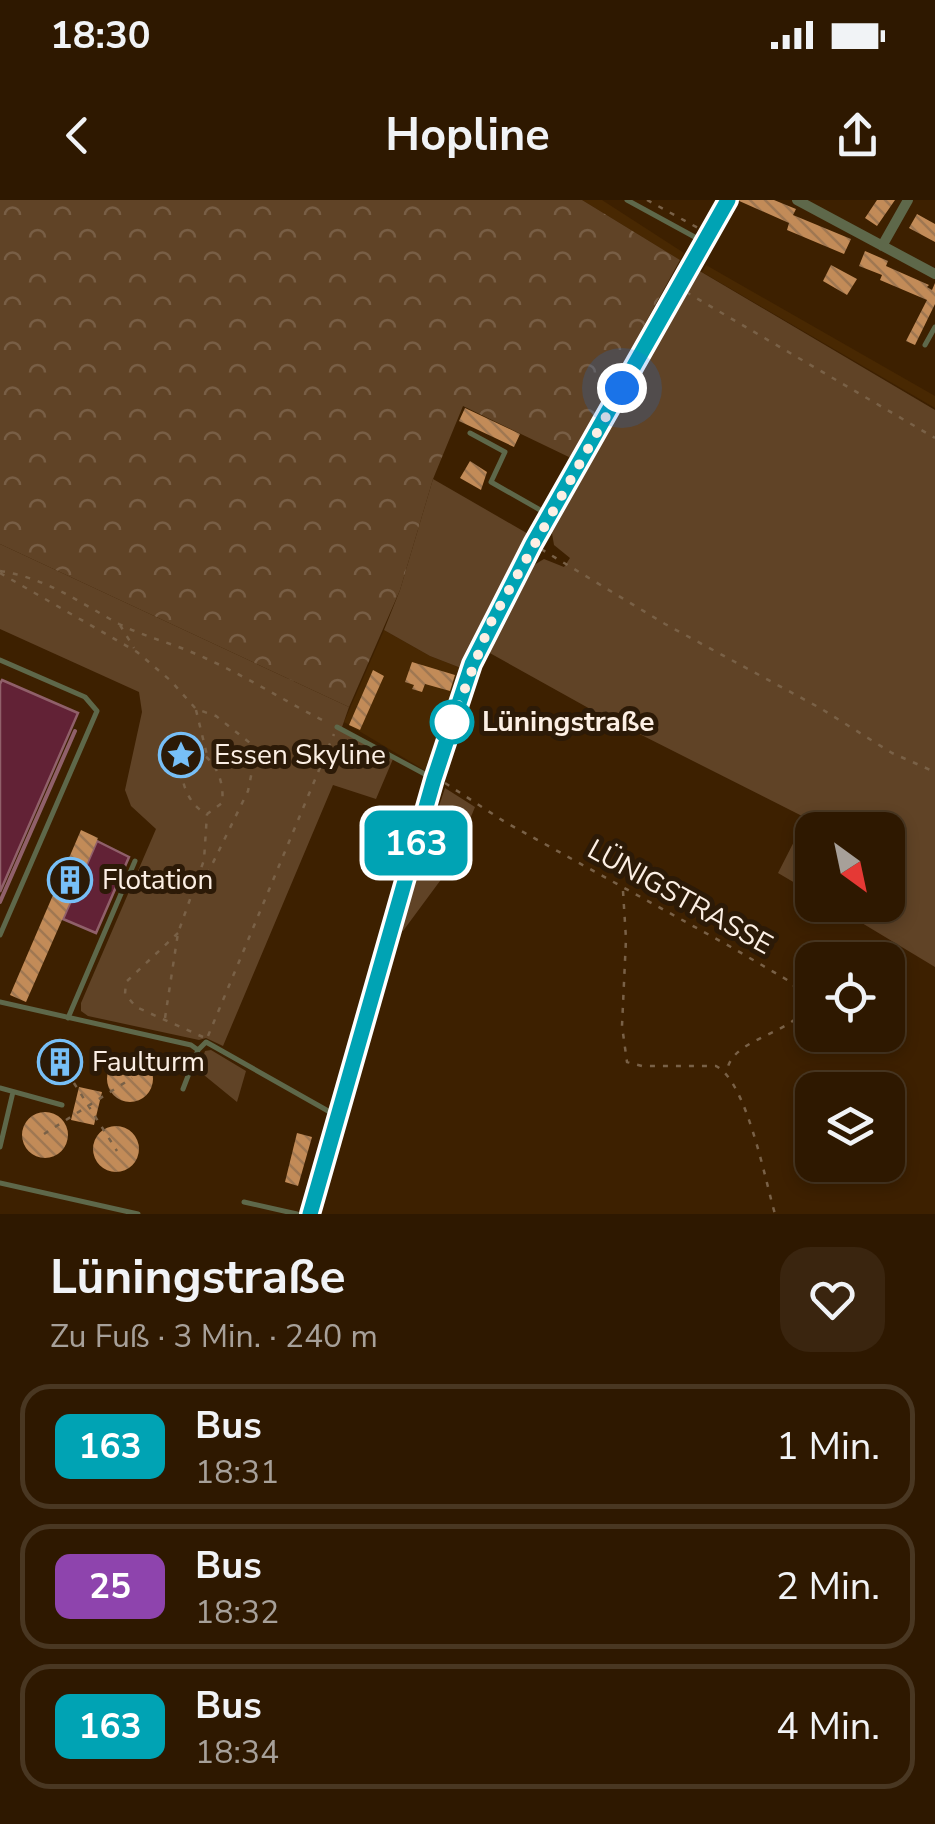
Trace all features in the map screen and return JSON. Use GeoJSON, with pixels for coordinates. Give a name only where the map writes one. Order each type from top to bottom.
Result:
{"type":"FeatureCollection","features":[{"type":"Feature","properties":{"kind":"street"},"geometry":{"type":"LineString","coordinates":[[310,1214],[434,779],[472,664],[549,515],[728,200]]}},
{"type":"Feature","properties":{"kind":"street"},"geometry":{"type":"LineString","coordinates":[[797,200],[935,274]]}},
{"type":"Feature","properties":{"kind":"street"},"geometry":{"type":"LineString","coordinates":[[882,246],[908,200]]}},
{"type":"Feature","properties":{"kind":"lane"},"geometry":{"type":"LineString","coordinates":[[627,200],[707,238]]}},
{"type":"Feature","properties":{"kind":"lane"},"geometry":{"type":"LineString","coordinates":[[925,345],[935,327]]}},
{"type":"Feature","properties":{"kind":"lane"},"geometry":{"type":"LineString","coordinates":[[470,433],[505,452],[491,482],[549,515]]}},
{"type":"Feature","properties":{"kind":"lane"},"geometry":{"type":"LineString","coordinates":[[0,934],[96,711],[85,697],[1,662]]}},
{"type":"Feature","properties":{"kind":"lane"},"geometry":{"type":"LineString","coordinates":[[337,727],[434,779]]}},
{"type":"Feature","properties":{"kind":"lane"},"geometry":{"type":"LineString","coordinates":[[68,1018],[134,861]]}},
{"type":"Feature","properties":{"kind":"lane"},"geometry":{"type":"LineString","coordinates":[[0,1002],[192,1045],[198,1050]]}},
{"type":"Feature","properties":{"kind":"lane"},"geometry":{"type":"LineString","coordinates":[[183,1090],[198,1050],[206,1042],[336,1116]]}},
{"type":"Feature","properties":{"kind":"lane"},"geometry":{"type":"LineString","coordinates":[[0,1088],[62,1104]]}},
{"type":"Feature","properties":{"kind":"lane"},"geometry":{"type":"LineString","coordinates":[[0,1147],[13,1092]]}},
{"type":"Feature","properties":{"kind":"lane"},"geometry":{"type":"LineString","coordinates":[[0,1183],[138,1214]]}},
{"type":"Feature","properties":{"kind":"lane"},"geometry":{"type":"LineString","coordinates":[[244,1202],[297,1214]]}},
{"type":"Feature","properties":{"kind":"path"},"geometry":{"type":"LineString","coordinates":[[647,200],[707,238]]}},
{"type":"Feature","properties":{"kind":"path"},"geometry":{"type":"LineString","coordinates":[[680,288],[935,438]]}},
{"type":"Feature","properties":{"kind":"path"},"geometry":{"type":"LineString","coordinates":[[533,544],[664,624],[820,708],[856,733],[935,772]]}},
{"type":"Feature","properties":{"kind":"path"},"geometry":{"type":"LineString","coordinates":[[0,572],[43,581],[120,624],[201,656],[337,727],[206,1042]]}},
{"type":"Feature","properties":{"kind":"path"},"geometry":{"type":"LineString","coordinates":[[0,572],[137,652],[196,709],[207,756],[221,782],[224,798],[219,807],[207,814]]}},
{"type":"Feature","properties":{"kind":"path"},"geometry":{"type":"LineString","coordinates":[[120,624],[137,652]]}},
{"type":"Feature","properties":{"kind":"path"},"geometry":{"type":"LineString","coordinates":[[196,709],[216,716],[240,733],[253,748],[254,761],[244,800],[207,875],[196,888]]}},
{"type":"Feature","properties":{"kind":"path"},"geometry":{"type":"LineString","coordinates":[[207,756],[189,752],[181,768],[191,800],[207,814]]}},
{"type":"Feature","properties":{"kind":"path","name":"LÜNIGSTRASSE"},"geometry":{"type":"LineString","coordinates":[[434,779],[789,981],[801,993],[799,1016],[788,1026],[736,1052],[727,1072]]}},
{"type":"Feature","properties":{"kind":"path"},"geometry":{"type":"LineString","coordinates":[[165,1020],[178,932],[204,860],[207,814]]}},
{"type":"Feature","properties":{"kind":"path"},"geometry":{"type":"LineString","coordinates":[[622,888],[626,953],[622,1026],[628,1062],[642,1066],[716,1066],[727,1072],[742,1103],[774,1214]]}},
{"type":"Feature","properties":{"kind":"path"},"geometry":{"type":"LineString","coordinates":[[178,932],[124,985],[125,994],[132,1004],[202,1036],[206,1042]]}},
{"type":"Feature","properties":{"kind":"path"},"geometry":{"type":"LineString","coordinates":[[60,1061],[117,1151]]}},
{"type":"Feature","properties":{"kind":"path"},"geometry":{"type":"LineString","coordinates":[[44,1134],[132,1078]]}},
{"type":"Feature","properties":{"kind":"shaded area"},"geometry":{"type":"Polygon","coordinates":[[[582,200],[602,200],[684,253],[680,260],[582,200]]]}},
{"type":"Feature","properties":{"kind":"shaded area"},"geometry":{"type":"Polygon","coordinates":[[[706,265],[935,396],[935,408],[702,272],[706,265]]]}},
{"type":"Feature","properties":{"kind":"shaded area"},"geometry":{"type":"Polygon","coordinates":[[[384,630],[461,668],[426,771],[344,722],[384,630]]]}},
{"type":"Feature","properties":{"kind":"shaded area"},"geometry":{"type":"Polygon","coordinates":[[[2,680],[78,713],[0,892],[0,684],[2,680]]]}},
{"type":"Feature","properties":{"kind":"shaded area"},"geometry":{"type":"Polygon","coordinates":[[[97,841],[129,857],[96,933],[63,919],[97,841]]]}},
{"type":"Feature","properties":{"kind":"green space"},"geometry":{"type":"Polygon","coordinates":[[[0,200],[582,200],[680,260],[571,458],[463,406],[433,479],[400,590],[349,707],[0,544],[0,200]]]}},
{"type":"Feature","properties":{"kind":"green space"},"geometry":{"type":"Polygon","coordinates":[[[698,270],[935,410],[935,967],[905,949],[905,942],[893,942],[860,922],[905,922],[905,812],[795,812],[592,710],[488,652],[534,565],[544,559],[564,567],[570,558],[554,545],[552,533],[698,270]]]}},
{"type":"Feature","properties":{"kind":"green space"},"geometry":{"type":"Polygon","coordinates":[[[433,479],[530,535],[491,603],[461,668],[384,630],[433,479]]]}},
{"type":"Feature","properties":{"kind":"green space"},"geometry":{"type":"Polygon","coordinates":[[[0,544],[349,707],[341,730],[393,759],[376,799],[333,785],[223,1046],[206,1038],[199,1040],[88,1016],[81,1011],[81,1003],[156,829],[131,806],[125,790],[142,712],[139,692],[0,629],[0,544]]]}},
{"type":"Feature","properties":{"kind":"green space"},"geometry":{"type":"Polygon","coordinates":[[[445,788],[475,807],[451,866],[403,931],[398,929],[445,788]]]}},
{"type":"Feature","properties":{"kind":"green space"},"geometry":{"type":"Polygon","coordinates":[[[795,840],[795,883],[778,873],[795,840]]]}},
{"type":"Feature","properties":{"kind":"green space"},"geometry":{"type":"Polygon","coordinates":[[[211,1050],[246,1071],[237,1102],[199,1071],[205,1051],[211,1050]]]}},
{"type":"Feature","properties":{"kind":"building"},"geometry":{"type":"Polygon","coordinates":[[[737,200],[774,200],[796,209],[793,215],[851,239],[844,254],[787,230],[789,223],[737,200]]]}},
{"type":"Feature","properties":{"kind":"building"},"geometry":{"type":"Polygon","coordinates":[[[877,200],[895,200],[877,226],[865,218],[877,200]]]}},
{"type":"Feature","properties":{"kind":"building"},"geometry":{"type":"Polygon","coordinates":[[[917,214],[935,224],[935,242],[909,228],[917,214]]]}},
{"type":"Feature","properties":{"kind":"building"},"geometry":{"type":"Polygon","coordinates":[[[865,251],[932,290],[935,283],[935,304],[915,345],[906,341],[927,300],[880,280],[882,275],[859,266],[865,251]]]}},
{"type":"Feature","properties":{"kind":"building"},"geometry":{"type":"Polygon","coordinates":[[[831,265],[857,279],[847,295],[823,281],[831,265]]]}},
{"type":"Feature","properties":{"kind":"building"},"geometry":{"type":"Polygon","coordinates":[[[465,408],[520,434],[514,447],[459,421],[465,408]]]}},
{"type":"Feature","properties":{"kind":"building"},"geometry":{"type":"Polygon","coordinates":[[[470,461],[487,472],[481,490],[460,478],[470,461]]]}},
{"type":"Feature","properties":{"kind":"building"},"geometry":{"type":"Polygon","coordinates":[[[412,662],[455,675],[450,691],[425,684],[422,692],[412,689],[414,685],[405,682],[412,662]]]}},
{"type":"Feature","properties":{"kind":"building"},"geometry":{"type":"Polygon","coordinates":[[[373,670],[384,676],[360,730],[349,725],[373,670]]]}},
{"type":"Feature","properties":{"kind":"building","name":"Flotation"},"geometry":{"type":"Polygon","coordinates":[[[81,830],[98,838],[26,1002],[10,995],[81,830]]]}},
{"type":"Feature","properties":{"kind":"building","name":"Faulturm"},"geometry":{"type":"Polygon","coordinates":[[[60,1039],[76,1046],[83,1062],[76,1078],[60,1085],[44,1078],[37,1062],[44,1046],[60,1039]]]}},
{"type":"Feature","properties":{"kind":"building","name":"Faulturm"},"geometry":{"type":"Polygon","coordinates":[[[130,1056],[146,1063],[153,1079],[146,1095],[130,1102],[114,1095],[107,1079],[114,1063],[130,1056]]]}},
{"type":"Feature","properties":{"kind":"building"},"geometry":{"type":"Polygon","coordinates":[[[79,1087],[102,1092],[94,1125],[71,1120],[79,1087]]]}},
{"type":"Feature","properties":{"kind":"building","name":"Faulturm"},"geometry":{"type":"Polygon","coordinates":[[[45,1112],[61,1119],[68,1135],[61,1151],[45,1158],[29,1151],[22,1135],[29,1119],[45,1112]]]}},
{"type":"Feature","properties":{"kind":"building","name":"Faulturm"},"geometry":{"type":"Polygon","coordinates":[[[116,1126],[132,1133],[139,1149],[132,1165],[116,1172],[100,1165],[93,1149],[100,1133],[116,1126]]]}},
{"type":"Feature","properties":{"kind":"building"},"geometry":{"type":"Polygon","coordinates":[[[297,1133],[312,1137],[298,1186],[285,1182],[297,1133]]]}},
{"type":"Feature","properties":{"kind":"waterway"},"geometry":{"type":"LineString","coordinates":[[0,902],[75,731]]}},
{"type":"Feature","properties":{"kind":"bus line","name":"163"},"geometry":{"type":"LineString","coordinates":[[310,1214],[434,779],[472,664],[533,544],[728,200]]}},
{"type":"Feature","properties":{"kind":"place","name":"Lüningstraße"},"geometry":{"type":"Point","coordinates":[452,722]}},
{"type":"Feature","properties":{"kind":"place","name":"Essen Skyline"},"geometry":{"type":"Point","coordinates":[181,755]}},
{"type":"Feature","properties":{"kind":"place","name":"Flotation"},"geometry":{"type":"Point","coordinates":[70,880]}},
{"type":"Feature","properties":{"kind":"place","name":"Faulturm"},"geometry":{"type":"Point","coordinates":[60,1062]}},
{"type":"Feature","properties":{"kind":"route"},"geometry":{"type":"LineString","coordinates":[[452,722],[490,624],[622,388]]}}]}
